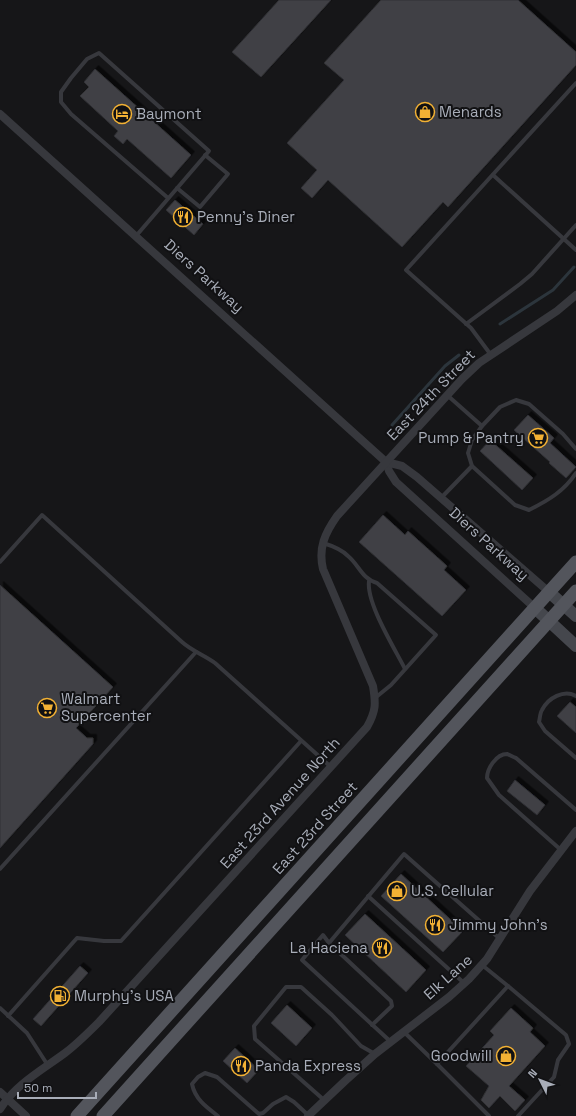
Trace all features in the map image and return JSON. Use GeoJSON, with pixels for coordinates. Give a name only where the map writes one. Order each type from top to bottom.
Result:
{"type":"FeatureCollection","features":[{"type":"Feature","properties":{"kind":"main road","name":"East 23rd Street"},"geometry":{"type":"LineString","coordinates":[[77,1116],[576,562]]}},
{"type":"Feature","properties":{"kind":"main road"},"geometry":{"type":"LineString","coordinates":[[103,1116],[576,591]]}},
{"type":"Feature","properties":{"kind":"main road","name":"Diers Parkway"},"geometry":{"type":"LineString","coordinates":[[549,592],[576,616]]}},
{"type":"Feature","properties":{"kind":"main road","name":"Diers Parkway"},"geometry":{"type":"LineString","coordinates":[[535,608],[576,646]]}},
{"type":"Feature","properties":{"kind":"street","name":"Diers Parkway"},"geometry":{"type":"LineString","coordinates":[[0,114],[386,462],[389,471],[396,482],[535,608]]}},
{"type":"Feature","properties":{"kind":"street","name":"East 24th Street"},"geometry":{"type":"LineString","coordinates":[[386,462],[447,395],[473,369],[491,355],[557,311],[576,295]]}},
{"type":"Feature","properties":{"kind":"street","name":"Diers Parkway"},"geometry":{"type":"LineString","coordinates":[[386,462],[394,463],[406,468],[549,592]]}},
{"type":"Feature","properties":{"kind":"street","name":"East 23rd Avenue North"},"geometry":{"type":"LineString","coordinates":[[0,1109],[23,1084],[47,1064],[76,1044],[99,1022],[367,727],[374,714],[375,698],[370,677],[323,569],[321,555],[322,542],[337,516],[386,462]]}},
{"type":"Feature","properties":{"kind":"street","name":"Elk Lane"},"geometry":{"type":"LineString","coordinates":[[308,1116],[375,1054],[465,983],[482,965],[530,891],[576,831]]}},
{"type":"Feature","properties":{"kind":"street"},"geometry":{"type":"LineString","coordinates":[[0,1092],[26,1116]]}},
{"type":"Feature","properties":{"kind":"lane"},"geometry":{"type":"LineString","coordinates":[[136,236],[209,151],[99,53],[87,59],[61,92],[61,102],[71,114],[168,198]]}},
{"type":"Feature","properties":{"kind":"lane"},"geometry":{"type":"LineString","coordinates":[[491,355],[476,334],[466,324],[406,270],[576,83]]}},
{"type":"Feature","properties":{"kind":"lane"},"geometry":{"type":"LineString","coordinates":[[177,188],[200,207],[228,174],[205,155]]}},
{"type":"Feature","properties":{"kind":"lane"},"geometry":{"type":"LineString","coordinates":[[493,175],[576,250]]}},
{"type":"Feature","properties":{"kind":"lane"},"geometry":{"type":"LineString","coordinates":[[466,324],[532,274],[576,225]]}},
{"type":"Feature","properties":{"kind":"lane"},"geometry":{"type":"LineString","coordinates":[[447,395],[482,426]]}},
{"type":"Feature","properties":{"kind":"lane"},"geometry":{"type":"LineString","coordinates":[[576,449],[563,434],[529,404],[516,400],[500,407],[482,426],[472,440],[468,453],[472,466],[515,505],[529,510],[549,500],[570,481],[576,472]]}},
{"type":"Feature","properties":{"kind":"lane"},"geometry":{"type":"LineString","coordinates":[[441,498],[472,466]]}},
{"type":"Feature","properties":{"kind":"lane"},"geometry":{"type":"LineString","coordinates":[[0,562],[42,515],[182,642],[215,663],[331,768]]}},
{"type":"Feature","properties":{"kind":"lane"},"geometry":{"type":"LineString","coordinates":[[322,542],[338,548],[349,556],[369,581],[377,583],[436,635],[391,685],[375,698]]}},
{"type":"Feature","properties":{"kind":"lane"},"geometry":{"type":"LineString","coordinates":[[369,581],[368,588],[375,610],[405,669]]}},
{"type":"Feature","properties":{"kind":"lane"},"geometry":{"type":"LineString","coordinates":[[0,869],[196,652]]}},
{"type":"Feature","properties":{"kind":"lane"},"geometry":{"type":"LineString","coordinates":[[576,696],[563,693],[551,699],[541,710],[539,722],[545,731],[576,758]]}},
{"type":"Feature","properties":{"kind":"lane"},"geometry":{"type":"LineString","coordinates":[[8,1016],[77,938],[121,941],[302,741]]}},
{"type":"Feature","properties":{"kind":"lane"},"geometry":{"type":"LineString","coordinates":[[560,850],[499,795],[487,778],[489,769],[500,756],[506,754],[516,758],[576,810]]}},
{"type":"Feature","properties":{"kind":"lane"},"geometry":{"type":"LineString","coordinates":[[329,942],[404,854],[500,939]]}},
{"type":"Feature","properties":{"kind":"lane"},"geometry":{"type":"LineString","coordinates":[[368,896],[465,983]]}},
{"type":"Feature","properties":{"kind":"lane"},"geometry":{"type":"LineString","coordinates":[[372,1025],[392,1006],[391,1001],[323,935],[302,960],[372,1025],[391,1042]]}},
{"type":"Feature","properties":{"kind":"lane"},"geometry":{"type":"LineString","coordinates":[[482,965],[566,1035],[569,1044],[558,1060],[554,1077],[518,1116]]}},
{"type":"Feature","properties":{"kind":"lane"},"geometry":{"type":"LineString","coordinates":[[437,1064],[508,986]]}},
{"type":"Feature","properties":{"kind":"lane"},"geometry":{"type":"LineString","coordinates":[[324,1100],[255,1039],[254,1026],[286,987],[301,987],[332,1015],[361,1046],[375,1054]]}},
{"type":"Feature","properties":{"kind":"lane"},"geometry":{"type":"LineString","coordinates":[[0,1008],[27,1032],[47,1064]]}},
{"type":"Feature","properties":{"kind":"lane"},"geometry":{"type":"LineString","coordinates":[[404,1032],[489,1116]]}},
{"type":"Feature","properties":{"kind":"lane"},"geometry":{"type":"LineString","coordinates":[[218,1116],[201,1102],[194,1092],[192,1084],[198,1077],[206,1072],[216,1077],[259,1114],[264,1113],[273,1104],[286,1097],[294,1102],[308,1116]]}},
{"type":"Feature","properties":{"kind":"building"},"geometry":{"type":"Polygon","coordinates":[[[279,0],[331,0],[261,77],[232,52],[279,0]]]}},
{"type":"Feature","properties":{"kind":"building","name":"Menards"},"geometry":{"type":"Polygon","coordinates":[[[381,0],[518,0],[576,52],[576,65],[448,207],[443,202],[402,247],[328,180],[312,198],[301,188],[317,170],[287,143],[344,80],[324,63],[381,0]]]}},
{"type":"Feature","properties":{"kind":"building","name":"Baymont"},"geometry":{"type":"Polygon","coordinates":[[[95,69],[191,155],[171,178],[127,139],[123,144],[114,136],[118,131],[80,96],[89,87],[84,82],[95,69]]]}},
{"type":"Feature","properties":{"kind":"building"},"geometry":{"type":"Polygon","coordinates":[[[175,200],[203,224],[194,235],[166,210],[175,200]]]}},
{"type":"Feature","properties":{"kind":"building"},"geometry":{"type":"Polygon","coordinates":[[[528,415],[554,438],[550,443],[576,467],[566,478],[514,430],[528,415]]]}},
{"type":"Feature","properties":{"kind":"building"},"geometry":{"type":"Polygon","coordinates":[[[490,440],[533,478],[522,490],[480,451],[490,440]]]}},
{"type":"Feature","properties":{"kind":"building"},"geometry":{"type":"Polygon","coordinates":[[[383,515],[405,535],[408,531],[447,566],[444,570],[466,590],[442,616],[359,542],[383,515]]]}},
{"type":"Feature","properties":{"kind":"building","name":"Walmart Supercenter"},"geometry":{"type":"Polygon","coordinates":[[[0,585],[113,687],[76,728],[87,738],[93,738],[93,744],[0,848],[0,585]]]}},
{"type":"Feature","properties":{"kind":"building"},"geometry":{"type":"Polygon","coordinates":[[[570,702],[576,707],[576,733],[557,716],[570,702]]]}},
{"type":"Feature","properties":{"kind":"building"},"geometry":{"type":"Polygon","coordinates":[[[515,780],[545,805],[537,815],[507,791],[515,780]]]}},
{"type":"Feature","properties":{"kind":"building"},"geometry":{"type":"Polygon","coordinates":[[[401,874],[463,931],[443,952],[381,896],[401,874]]]}},
{"type":"Feature","properties":{"kind":"building"},"geometry":{"type":"Polygon","coordinates":[[[365,914],[426,970],[406,992],[345,935],[365,914]]]}},
{"type":"Feature","properties":{"kind":"building","name":"Murphy's USA"},"geometry":{"type":"Polygon","coordinates":[[[80,966],[88,973],[41,1026],[33,1019],[80,966]]]}},
{"type":"Feature","properties":{"kind":"building"},"geometry":{"type":"Polygon","coordinates":[[[287,1005],[312,1028],[296,1046],[271,1023],[287,1005]]]}},
{"type":"Feature","properties":{"kind":"building","name":"Goodwill"},"geometry":{"type":"Polygon","coordinates":[[[511,1008],[533,1028],[530,1032],[545,1046],[509,1086],[525,1100],[515,1111],[500,1096],[489,1108],[481,1100],[489,1086],[466,1066],[494,1035],[490,1031],[511,1008]]]}},
{"type":"Feature","properties":{"kind":"building","name":"Panda Express"},"geometry":{"type":"Polygon","coordinates":[[[235,1048],[259,1070],[247,1083],[223,1061],[235,1048]]]}},
{"type":"Feature","properties":{"kind":"waterway"},"geometry":{"type":"LineString","coordinates":[[500,324],[553,290],[574,267]]}},
{"type":"Feature","properties":{"kind":"waterway"},"geometry":{"type":"LineString","coordinates":[[392,425],[445,366],[459,355]]}},
{"type":"Feature","properties":{"kind":"place","name":"Menards"},"geometry":{"type":"Point","coordinates":[425,112]}},
{"type":"Feature","properties":{"kind":"place","name":"Baymont"},"geometry":{"type":"Point","coordinates":[122,114]}},
{"type":"Feature","properties":{"kind":"place","name":"Penny's Diner"},"geometry":{"type":"Point","coordinates":[183,217]}},
{"type":"Feature","properties":{"kind":"place","name":"Pump & Pantry"},"geometry":{"type":"Point","coordinates":[538,438]}},
{"type":"Feature","properties":{"kind":"place","name":"Walmart Supercenter"},"geometry":{"type":"Point","coordinates":[47,708]}},
{"type":"Feature","properties":{"kind":"place","name":"U.S. Cellular"},"geometry":{"type":"Point","coordinates":[397,891]}},
{"type":"Feature","properties":{"kind":"place","name":"Jimmy John's"},"geometry":{"type":"Point","coordinates":[435,925]}},
{"type":"Feature","properties":{"kind":"place","name":"La Haciena"},"geometry":{"type":"Point","coordinates":[382,948]}},
{"type":"Feature","properties":{"kind":"place","name":"Murphy's USA"},"geometry":{"type":"Point","coordinates":[60,996]}},
{"type":"Feature","properties":{"kind":"place","name":"Goodwill"},"geometry":{"type":"Point","coordinates":[506,1056]}},
{"type":"Feature","properties":{"kind":"place","name":"Panda Express"},"geometry":{"type":"Point","coordinates":[241,1066]}}]}
